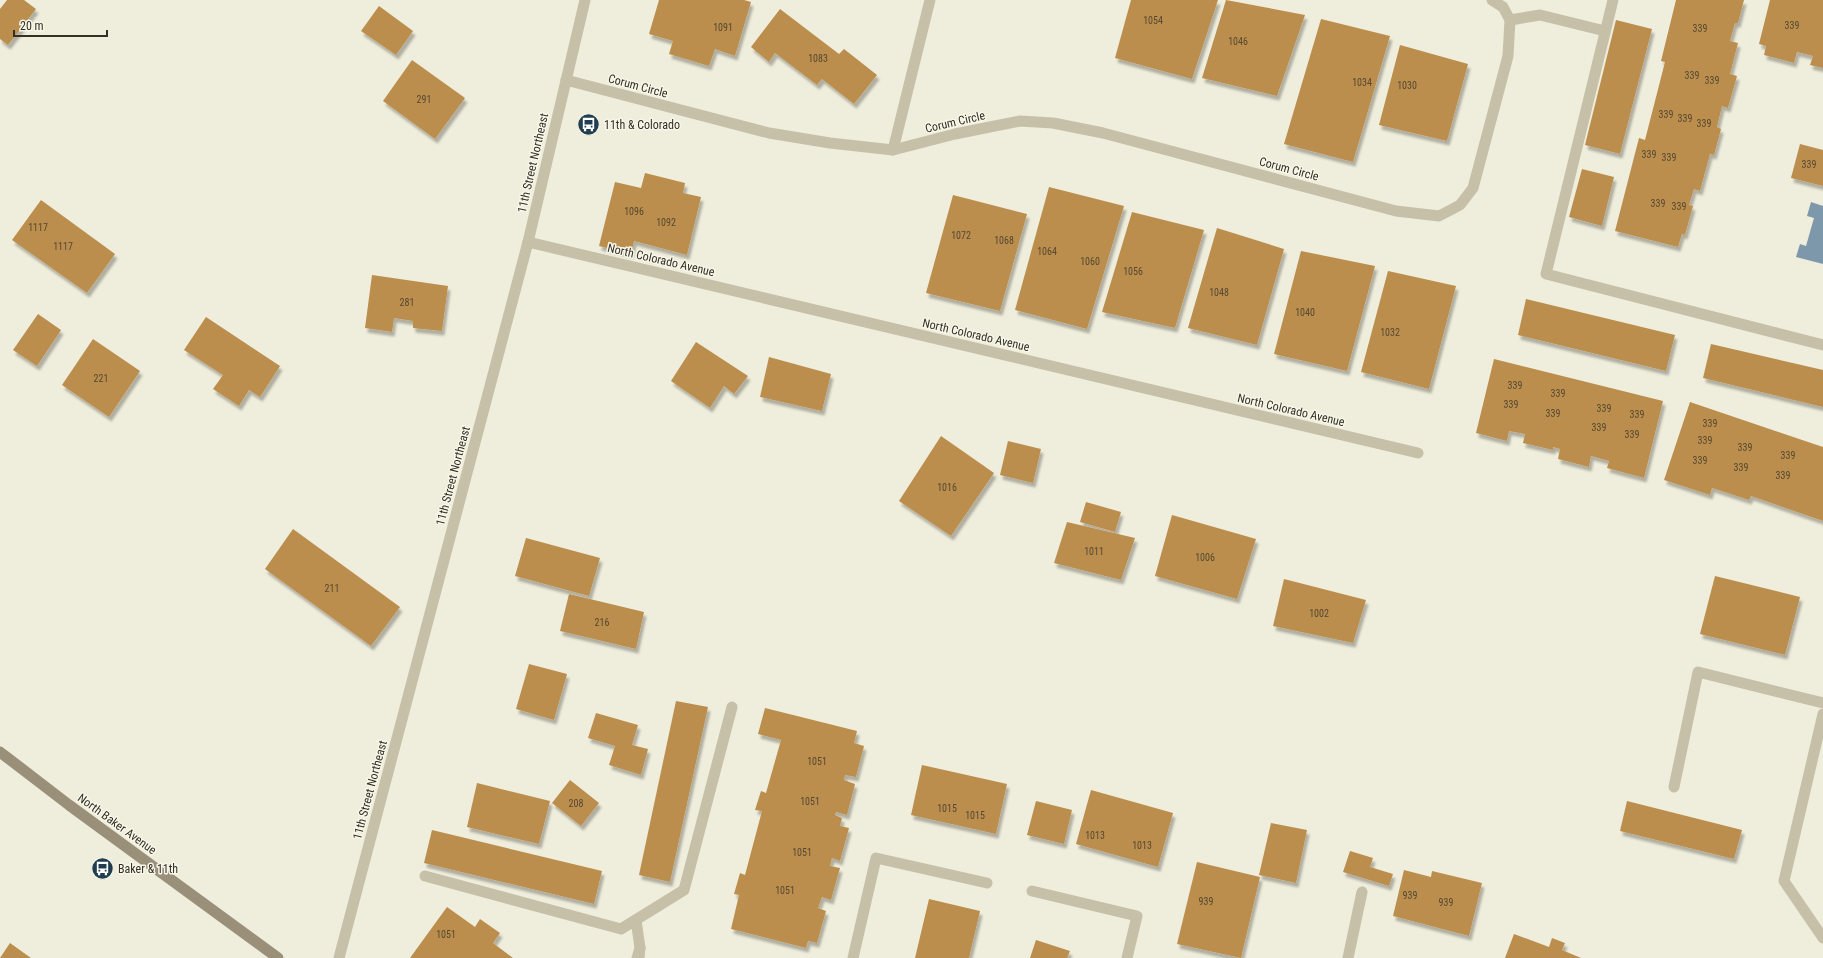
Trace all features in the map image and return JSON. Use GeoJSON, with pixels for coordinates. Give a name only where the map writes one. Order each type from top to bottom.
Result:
{"type":"FeatureCollection","features":[{"type":"Feature","properties":{"kind":"main road","name":"North Baker Avenue"},"geometry":{"type":"LineString","coordinates":[[0,752],[69,805],[278,958]]}},
{"type":"Feature","properties":{"kind":"street"},"geometry":{"type":"LineString","coordinates":[[893,150],[930,0]]}},
{"type":"Feature","properties":{"kind":"street"},"geometry":{"type":"LineString","coordinates":[[1492,0],[1503,7],[1510,20],[1540,15],[1605,31]]}},
{"type":"Feature","properties":{"kind":"street"},"geometry":{"type":"LineString","coordinates":[[1613,0],[1546,274],[1823,345]]}},
{"type":"Feature","properties":{"kind":"street","name":"11th Street Northeast"},"geometry":{"type":"LineString","coordinates":[[339,958],[528,242],[583,1]]}},
{"type":"Feature","properties":{"kind":"street","name":"Corum Circle"},"geometry":{"type":"LineString","coordinates":[[566,80],[769,134],[893,150],[955,134],[1020,121],[1053,123],[1103,133],[1396,211],[1439,216],[1460,205],[1474,188],[1508,56],[1510,20]]}},
{"type":"Feature","properties":{"kind":"street","name":"North Colorado Avenue"},"geometry":{"type":"LineString","coordinates":[[528,242],[1418,453]]}},
{"type":"Feature","properties":{"kind":"street"},"geometry":{"type":"LineString","coordinates":[[1674,787],[1698,672],[1823,703]]}},
{"type":"Feature","properties":{"kind":"street"},"geometry":{"type":"LineString","coordinates":[[425,876],[621,930],[684,890],[732,707]]}},
{"type":"Feature","properties":{"kind":"street"},"geometry":{"type":"LineString","coordinates":[[1823,714],[1784,881],[1823,938]]}},
{"type":"Feature","properties":{"kind":"street"},"geometry":{"type":"LineString","coordinates":[[853,958],[876,858],[986,882]]}},
{"type":"Feature","properties":{"kind":"street"},"geometry":{"type":"LineString","coordinates":[[1032,891],[1137,916],[1127,958]]}},
{"type":"Feature","properties":{"kind":"street"},"geometry":{"type":"LineString","coordinates":[[1348,958],[1362,892]]}},
{"type":"Feature","properties":{"kind":"street"},"geometry":{"type":"LineString","coordinates":[[636,920],[638,955]]}},
{"type":"Feature","properties":{"kind":"water"},"geometry":{"type":"Polygon","coordinates":[[[1811,202],[1823,206],[1823,264],[1796,257],[1800,244],[1806,246],[1814,218],[1807,216],[1811,202]]]}},
{"type":"Feature","properties":{"kind":"building"},"geometry":{"type":"Polygon","coordinates":[[[7,0],[24,0],[36,9],[8,45],[0,39],[0,9],[7,0]]]}},
{"type":"Feature","properties":{"kind":"building"},"geometry":{"type":"Polygon","coordinates":[[[659,0],[744,0],[751,2],[735,56],[715,49],[709,66],[669,54],[673,41],[649,34],[659,0]]]}},
{"type":"Feature","properties":{"kind":"building"},"geometry":{"type":"Polygon","coordinates":[[[1131,0],[1218,0],[1192,79],[1115,58],[1131,0]]]}},
{"type":"Feature","properties":{"kind":"building"},"geometry":{"type":"Polygon","coordinates":[[[1226,0],[1305,15],[1277,96],[1202,78],[1226,0]]]}},
{"type":"Feature","properties":{"kind":"building"},"geometry":{"type":"Polygon","coordinates":[[[1676,0],[1744,0],[1738,23],[1735,23],[1730,41],[1738,43],[1730,74],[1737,76],[1728,108],[1722,106],[1717,127],[1721,129],[1714,155],[1710,154],[1700,191],[1694,189],[1689,205],[1693,206],[1685,235],[1682,234],[1678,247],[1615,231],[1639,138],[1645,140],[1665,62],[1661,61],[1676,0]]]}},
{"type":"Feature","properties":{"kind":"building"},"geometry":{"type":"Polygon","coordinates":[[[1770,0],[1823,0],[1823,68],[1810,65],[1813,56],[1797,52],[1794,63],[1764,55],[1766,46],[1759,44],[1770,0]]]}},
{"type":"Feature","properties":{"kind":"building"},"geometry":{"type":"Polygon","coordinates":[[[379,6],[413,31],[396,55],[361,31],[379,6]]]}},
{"type":"Feature","properties":{"kind":"building"},"geometry":{"type":"Polygon","coordinates":[[[780,9],[839,54],[844,49],[877,75],[854,104],[822,79],[817,85],[775,53],[769,62],[751,47],[780,9]]]}},
{"type":"Feature","properties":{"kind":"building"},"geometry":{"type":"Polygon","coordinates":[[[1321,19],[1390,36],[1353,162],[1284,144],[1321,19]]]}},
{"type":"Feature","properties":{"kind":"building"},"geometry":{"type":"Polygon","coordinates":[[[1616,20],[1652,29],[1620,154],[1585,145],[1616,20]]]}},
{"type":"Feature","properties":{"kind":"building"},"geometry":{"type":"Polygon","coordinates":[[[1400,45],[1468,64],[1447,141],[1379,125],[1400,45]]]}},
{"type":"Feature","properties":{"kind":"building"},"geometry":{"type":"Polygon","coordinates":[[[412,60],[465,98],[435,139],[383,101],[412,60]]]}},
{"type":"Feature","properties":{"kind":"building"},"geometry":{"type":"Polygon","coordinates":[[[1800,144],[1823,150],[1823,186],[1791,178],[1800,144]]]}},
{"type":"Feature","properties":{"kind":"building"},"geometry":{"type":"Polygon","coordinates":[[[1582,169],[1614,177],[1602,226],[1569,217],[1582,169]]]}},
{"type":"Feature","properties":{"kind":"building"},"geometry":{"type":"Polygon","coordinates":[[[645,173],[685,183],[683,193],[701,197],[687,255],[634,241],[631,254],[599,246],[615,182],[641,188],[645,173]]]}},
{"type":"Feature","properties":{"kind":"building"},"geometry":{"type":"Polygon","coordinates":[[[1049,187],[1124,206],[1087,329],[1015,310],[1049,187]]]}},
{"type":"Feature","properties":{"kind":"building"},"geometry":{"type":"Polygon","coordinates":[[[953,195],[1027,214],[1000,311],[926,293],[953,195]]]}},
{"type":"Feature","properties":{"kind":"building"},"geometry":{"type":"Polygon","coordinates":[[[41,200],[115,254],[87,293],[12,240],[41,200]]]}},
{"type":"Feature","properties":{"kind":"building"},"geometry":{"type":"Polygon","coordinates":[[[1132,212],[1204,230],[1175,328],[1102,312],[1132,212]]]}},
{"type":"Feature","properties":{"kind":"building"},"geometry":{"type":"Polygon","coordinates":[[[1217,228],[1284,249],[1257,345],[1188,328],[1217,228]]]}},
{"type":"Feature","properties":{"kind":"building"},"geometry":{"type":"Polygon","coordinates":[[[1301,251],[1375,266],[1347,371],[1274,354],[1301,251]]]}},
{"type":"Feature","properties":{"kind":"building"},"geometry":{"type":"Polygon","coordinates":[[[1388,271],[1456,286],[1429,389],[1361,372],[1388,271]]]}},
{"type":"Feature","properties":{"kind":"building"},"geometry":{"type":"Polygon","coordinates":[[[372,275],[448,286],[442,331],[413,328],[413,321],[394,318],[392,332],[365,328],[372,275]]]}},
{"type":"Feature","properties":{"kind":"building"},"geometry":{"type":"Polygon","coordinates":[[[1526,299],[1675,335],[1666,371],[1518,335],[1526,299]]]}},
{"type":"Feature","properties":{"kind":"building"},"geometry":{"type":"Polygon","coordinates":[[[38,314],[61,330],[37,366],[13,350],[38,314]]]}},
{"type":"Feature","properties":{"kind":"building"},"geometry":{"type":"Polygon","coordinates":[[[206,317],[280,366],[260,397],[249,390],[239,406],[213,389],[223,375],[184,350],[206,317]]]}},
{"type":"Feature","properties":{"kind":"building"},"geometry":{"type":"Polygon","coordinates":[[[93,339],[140,371],[109,417],[62,385],[93,339]]]}},
{"type":"Feature","properties":{"kind":"building"},"geometry":{"type":"Polygon","coordinates":[[[696,342],[748,376],[734,394],[724,386],[710,408],[671,381],[696,342]]]}},
{"type":"Feature","properties":{"kind":"building"},"geometry":{"type":"Polygon","coordinates":[[[1711,344],[1823,370],[1823,407],[1703,378],[1711,344]]]}},
{"type":"Feature","properties":{"kind":"building"},"geometry":{"type":"Polygon","coordinates":[[[769,357],[831,374],[822,411],[760,397],[769,357]]]}},
{"type":"Feature","properties":{"kind":"building"},"geometry":{"type":"Polygon","coordinates":[[[1494,359],[1663,401],[1644,478],[1607,468],[1609,461],[1591,456],[1589,467],[1558,459],[1560,449],[1553,447],[1553,450],[1523,443],[1525,434],[1509,431],[1507,441],[1476,433],[1494,359]]]}},
{"type":"Feature","properties":{"kind":"building"},"geometry":{"type":"Polygon","coordinates":[[[1690,402],[1823,447],[1823,521],[1751,496],[1749,500],[1712,488],[1710,495],[1664,480],[1690,402]]]}},
{"type":"Feature","properties":{"kind":"building"},"geometry":{"type":"Polygon","coordinates":[[[941,436],[994,473],[951,536],[899,501],[941,436]]]}},
{"type":"Feature","properties":{"kind":"building"},"geometry":{"type":"Polygon","coordinates":[[[1008,441],[1041,449],[1033,483],[1000,475],[1008,441]]]}},
{"type":"Feature","properties":{"kind":"building"},"geometry":{"type":"Polygon","coordinates":[[[1086,502],[1121,512],[1115,532],[1080,522],[1086,502]]]}},
{"type":"Feature","properties":{"kind":"building"},"geometry":{"type":"Polygon","coordinates":[[[1172,515],[1256,539],[1237,599],[1155,576],[1172,515]]]}},
{"type":"Feature","properties":{"kind":"building"},"geometry":{"type":"Polygon","coordinates":[[[1067,522],[1135,538],[1121,580],[1054,563],[1067,522]]]}},
{"type":"Feature","properties":{"kind":"building"},"geometry":{"type":"Polygon","coordinates":[[[293,529],[400,607],[371,646],[265,569],[293,529]]]}},
{"type":"Feature","properties":{"kind":"building"},"geometry":{"type":"Polygon","coordinates":[[[526,538],[600,558],[589,596],[515,576],[526,538]]]}},
{"type":"Feature","properties":{"kind":"building"},"geometry":{"type":"Polygon","coordinates":[[[1715,576],[1800,597],[1785,655],[1700,634],[1715,576]]]}},
{"type":"Feature","properties":{"kind":"building"},"geometry":{"type":"Polygon","coordinates":[[[1284,579],[1366,600],[1353,643],[1273,626],[1284,579]]]}},
{"type":"Feature","properties":{"kind":"building"},"geometry":{"type":"Polygon","coordinates":[[[569,594],[644,612],[636,649],[560,631],[569,594]]]}},
{"type":"Feature","properties":{"kind":"building"},"geometry":{"type":"Polygon","coordinates":[[[529,664],[567,674],[554,720],[516,709],[529,664]]]}},
{"type":"Feature","properties":{"kind":"building"},"geometry":{"type":"Polygon","coordinates":[[[676,701],[708,707],[670,882],[639,875],[676,701]]]}},
{"type":"Feature","properties":{"kind":"building"},"geometry":{"type":"Polygon","coordinates":[[[765,708],[857,731],[854,743],[864,746],[856,777],[845,775],[844,780],[855,784],[847,815],[836,812],[835,815],[842,818],[840,826],[849,828],[840,861],[832,858],[830,866],[840,868],[831,900],[822,897],[818,908],[826,911],[817,943],[808,941],[806,948],[731,929],[739,895],[734,894],[740,873],[745,875],[762,811],[755,810],[761,791],[766,793],[781,740],[758,734],[765,708]]]}},
{"type":"Feature","properties":{"kind":"building"},"geometry":{"type":"Polygon","coordinates":[[[596,713],[638,725],[632,745],[648,749],[641,775],[609,765],[615,746],[588,738],[596,713]]]}},
{"type":"Feature","properties":{"kind":"building"},"geometry":{"type":"Polygon","coordinates":[[[922,765],[1007,784],[996,834],[911,815],[922,765]]]}},
{"type":"Feature","properties":{"kind":"building"},"geometry":{"type":"Polygon","coordinates":[[[570,780],[599,803],[581,826],[552,803],[570,780]]]}},
{"type":"Feature","properties":{"kind":"building"},"geometry":{"type":"Polygon","coordinates":[[[477,783],[550,801],[539,844],[467,827],[477,783]]]}},
{"type":"Feature","properties":{"kind":"building"},"geometry":{"type":"Polygon","coordinates":[[[1091,790],[1173,813],[1158,867],[1076,844],[1091,790]]]}},
{"type":"Feature","properties":{"kind":"building"},"geometry":{"type":"Polygon","coordinates":[[[1036,801],[1072,810],[1064,844],[1027,835],[1036,801]]]}},
{"type":"Feature","properties":{"kind":"building"},"geometry":{"type":"Polygon","coordinates":[[[1627,801],[1742,830],[1734,859],[1620,831],[1627,801]]]}},
{"type":"Feature","properties":{"kind":"building"},"geometry":{"type":"Polygon","coordinates":[[[1271,823],[1307,830],[1296,883],[1259,875],[1271,823]]]}},
{"type":"Feature","properties":{"kind":"building"},"geometry":{"type":"Polygon","coordinates":[[[432,830],[602,871],[594,904],[424,863],[432,830]]]}},
{"type":"Feature","properties":{"kind":"building"},"geometry":{"type":"Polygon","coordinates":[[[1350,851],[1373,858],[1370,867],[1393,874],[1389,886],[1343,872],[1350,851]]]}},
{"type":"Feature","properties":{"kind":"building"},"geometry":{"type":"Polygon","coordinates":[[[1197,862],[1260,877],[1241,958],[1177,944],[1197,862]]]}},
{"type":"Feature","properties":{"kind":"building"},"geometry":{"type":"Polygon","coordinates":[[[1404,870],[1431,877],[1432,871],[1482,883],[1469,936],[1393,916],[1404,870]]]}},
{"type":"Feature","properties":{"kind":"building"},"geometry":{"type":"Polygon","coordinates":[[[929,899],[980,911],[969,958],[915,958],[929,899]]]}},
{"type":"Feature","properties":{"kind":"building"},"geometry":{"type":"Polygon","coordinates":[[[447,907],[475,927],[480,919],[500,933],[493,943],[513,958],[410,958],[447,907]]]}},
{"type":"Feature","properties":{"kind":"building"},"geometry":{"type":"Polygon","coordinates":[[[1514,934],[1549,947],[1552,938],[1565,943],[1562,950],[1581,958],[1505,958],[1514,934]]]}},
{"type":"Feature","properties":{"kind":"building"},"geometry":{"type":"Polygon","coordinates":[[[1036,940],[1070,951],[1067,958],[1030,958],[1036,940]]]}},
{"type":"Feature","properties":{"kind":"building"},"geometry":{"type":"Polygon","coordinates":[[[10,943],[31,958],[0,958],[10,943]]]}},
{"type":"Feature","properties":{"kind":"place","name":"11th & Colorado"},"geometry":{"type":"Point","coordinates":[588,125]}},
{"type":"Feature","properties":{"kind":"place","name":"Baker & 11th"},"geometry":{"type":"Point","coordinates":[103,869]}}]}
